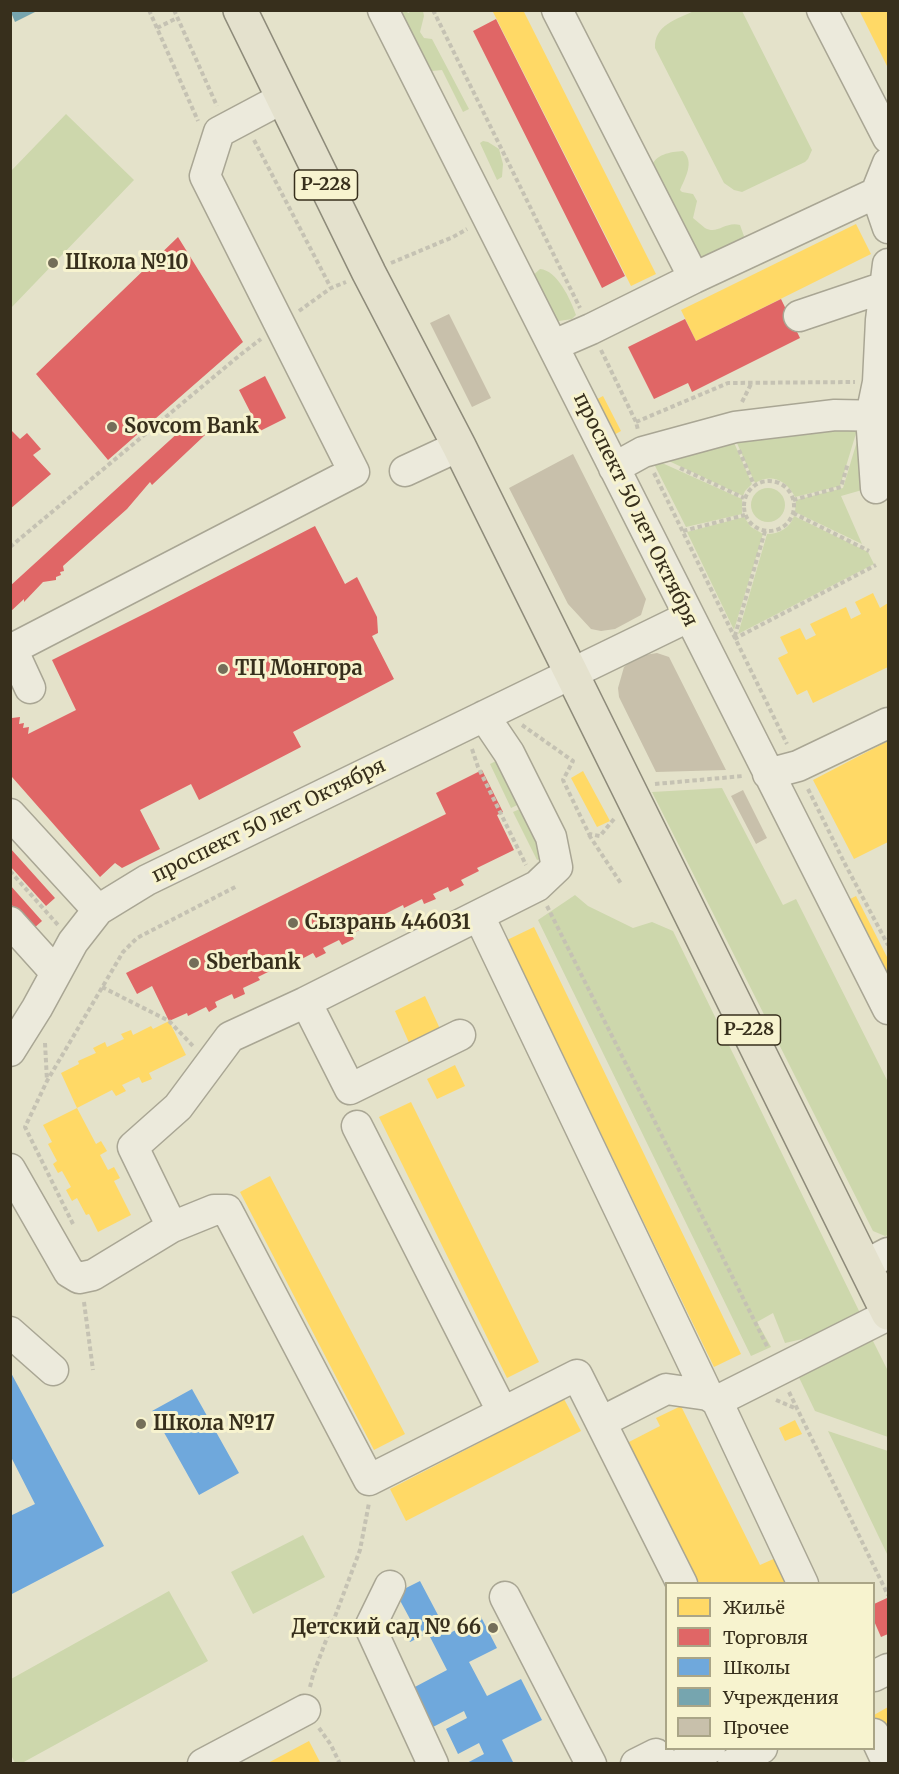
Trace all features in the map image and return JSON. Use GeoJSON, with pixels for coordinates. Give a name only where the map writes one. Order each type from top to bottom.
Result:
{"type":"FeatureCollection","features":[{"type":"Feature","properties":{"kind":"main road","name":"Р-228"},"geometry":{"type":"LineString","coordinates":[[240,10],[369,273],[459,446],[632,795],[877,1259],[888,1314]]}},
{"type":"Feature","properties":{"kind":"street","name":"проспект 50 лет Октября"},"geometry":{"type":"LineString","coordinates":[[383,10],[888,1010]]}},
{"type":"Feature","properties":{"kind":"street"},"geometry":{"type":"LineString","coordinates":[[557,10],[694,278]]}},
{"type":"Feature","properties":{"kind":"street"},"geometry":{"type":"LineString","coordinates":[[822,10],[888,138]]}},
{"type":"Feature","properties":{"kind":"street"},"geometry":{"type":"LineString","coordinates":[[30,688],[12,650],[354,472],[205,176],[219,132],[283,98]]}},
{"type":"Feature","properties":{"kind":"street"},"geometry":{"type":"LineString","coordinates":[[888,164],[876,193],[888,228]]}},
{"type":"Feature","properties":{"kind":"street"},"geometry":{"type":"LineString","coordinates":[[554,345],[876,193]]}},
{"type":"Feature","properties":{"kind":"street"},"geometry":{"type":"LineString","coordinates":[[800,316],[887,275]]}},
{"type":"Feature","properties":{"kind":"street"},"geometry":{"type":"LineString","coordinates":[[876,488],[880,416],[878,382],[881,320],[887,275]]}},
{"type":"Feature","properties":{"kind":"street"},"geometry":{"type":"LineString","coordinates":[[614,468],[643,452],[735,427],[835,415],[880,416]]}},
{"type":"Feature","properties":{"kind":"street"},"geometry":{"type":"LineString","coordinates":[[405,471],[459,446]]}},
{"type":"Feature","properties":{"kind":"street","name":"проспект 50 лет Октября"},"geometry":{"type":"LineString","coordinates":[[10,1051],[37,1008],[73,942],[98,910],[147,880],[688,617]]}},
{"type":"Feature","properties":{"kind":"street"},"geometry":{"type":"LineString","coordinates":[[172,1227],[133,1147],[178,1107],[230,1037],[306,1002],[537,886],[557,867],[551,837],[509,753],[492,713]]}},
{"type":"Feature","properties":{"kind":"street"},"geometry":{"type":"LineString","coordinates":[[768,774],[798,766],[888,723]]}},
{"type":"Feature","properties":{"kind":"street"},"geometry":{"type":"LineString","coordinates":[[10,813],[98,910]]}},
{"type":"Feature","properties":{"kind":"street"},"geometry":{"type":"LineString","coordinates":[[479,915],[802,1582]]}},
{"type":"Feature","properties":{"kind":"street"},"geometry":{"type":"LineString","coordinates":[[10,921],[56,973]]}},
{"type":"Feature","properties":{"kind":"street"},"geometry":{"type":"LineString","coordinates":[[306,1002],[350,1089],[460,1035]]}},
{"type":"Feature","properties":{"kind":"street"},"geometry":{"type":"LineString","coordinates":[[357,1126],[502,1411]]}},
{"type":"Feature","properties":{"kind":"street"},"geometry":{"type":"LineString","coordinates":[[10,1169],[69,1272],[79,1278],[93,1275],[172,1227],[214,1210],[227,1210],[369,1480],[577,1374],[681,1582]]}},
{"type":"Feature","properties":{"kind":"street"},"geometry":{"type":"LineString","coordinates":[[601,1422],[666,1389],[713,1398],[778,1369],[888,1314]]}},
{"type":"Feature","properties":{"kind":"street"},"geometry":{"type":"LineString","coordinates":[[12,1338],[45,1370]]}},
{"type":"Feature","properties":{"kind":"street"},"geometry":{"type":"LineString","coordinates":[[390,1586],[370,1627],[433,1764]]}},
{"type":"Feature","properties":{"kind":"street"},"geometry":{"type":"LineString","coordinates":[[505,1597],[591,1764]]}},
{"type":"Feature","properties":{"kind":"street"},"geometry":{"type":"LineString","coordinates":[[203,1764],[305,1710]]}},
{"type":"Feature","properties":{"kind":"street"},"geometry":{"type":"LineString","coordinates":[[875,1738],[888,1764]]}},
{"type":"Feature","properties":{"kind":"street"},"geometry":{"type":"LineString","coordinates":[[681,1764],[708,1750]]}},
{"type":"Feature","properties":{"kind":"street"},"geometry":{"type":"LineString","coordinates":[[733,1764],[760,1750]]}},
{"type":"Feature","properties":{"kind":"street"},"geometry":{"type":"LineString","coordinates":[[636,1764],[656,1754],[666,1764]]}},
{"type":"Feature","properties":{"kind":"path"},"geometry":{"type":"LineString","coordinates":[[149,10],[200,125]]}},
{"type":"Feature","properties":{"kind":"path"},"geometry":{"type":"LineString","coordinates":[[174,10],[220,113],[243,119],[331,288]]}},
{"type":"Feature","properties":{"kind":"path"},"geometry":{"type":"LineString","coordinates":[[433,10],[636,423],[643,452],[845,864],[888,945]]}},
{"type":"Feature","properties":{"kind":"path"},"geometry":{"type":"LineString","coordinates":[[157,28],[177,18]]}},
{"type":"Feature","properties":{"kind":"path"},"geometry":{"type":"LineString","coordinates":[[10,547],[240,355],[331,288],[453,237]]}},
{"type":"Feature","properties":{"kind":"path"},"geometry":{"type":"LineString","coordinates":[[636,423],[728,383],[878,382]]}},
{"type":"Feature","properties":{"kind":"path"},"geometry":{"type":"LineString","coordinates":[[643,452],[744,498]]}},
{"type":"Feature","properties":{"kind":"path"},"geometry":{"type":"LineString","coordinates":[[793,500],[841,487],[850,456]]}},
{"type":"Feature","properties":{"kind":"path"},"geometry":{"type":"LineString","coordinates":[[761,481],[777,482],[790,492],[793,500],[793,513],[790,520],[779,529],[765,531],[753,525],[745,515],[744,498],[748,491],[761,481]]}},
{"type":"Feature","properties":{"kind":"path"},"geometry":{"type":"LineString","coordinates":[[793,513],[869,551]]}},
{"type":"Feature","properties":{"kind":"path"},"geometry":{"type":"LineString","coordinates":[[683,531],[745,515]]}},
{"type":"Feature","properties":{"kind":"path"},"geometry":{"type":"LineString","coordinates":[[734,639],[765,531]]}},
{"type":"Feature","properties":{"kind":"path"},"geometry":{"type":"LineString","coordinates":[[734,639],[876,565]]}},
{"type":"Feature","properties":{"kind":"path"},"geometry":{"type":"LineString","coordinates":[[492,713],[573,761],[563,780],[589,834],[622,885]]}},
{"type":"Feature","properties":{"kind":"path"},"geometry":{"type":"LineString","coordinates":[[478,767],[888,1595]]}},
{"type":"Feature","properties":{"kind":"path"},"geometry":{"type":"LineString","coordinates":[[589,834],[600,836],[632,795],[654,784],[768,774]]}},
{"type":"Feature","properties":{"kind":"path"},"geometry":{"type":"LineString","coordinates":[[10,872],[73,942]]}},
{"type":"Feature","properties":{"kind":"path"},"geometry":{"type":"LineString","coordinates":[[75,1228],[25,1127],[47,1082],[123,952],[137,938],[237,886]]}},
{"type":"Feature","properties":{"kind":"path"},"geometry":{"type":"LineString","coordinates":[[102,987],[169,1021],[210,1062]]}},
{"type":"Feature","properties":{"kind":"path"},"geometry":{"type":"LineString","coordinates":[[79,1278],[93,1370]]}},
{"type":"Feature","properties":{"kind":"path"},"geometry":{"type":"LineString","coordinates":[[340,1764],[331,1745],[305,1710],[313,1675],[360,1550],[371,1492],[369,1480]]}},
{"type":"Feature","properties":{"kind":"green space"},"geometry":{"type":"Polygon","coordinates":[[[392,11],[409,13],[410,11],[423,11],[420,32],[424,38],[432,39],[469,109],[463,112],[442,70],[422,72],[392,11]]]}},
{"type":"Feature","properties":{"kind":"green space"},"geometry":{"type":"Polygon","coordinates":[[[694,11],[742,11],[812,150],[805,162],[742,192],[724,183],[655,48],[662,28],[694,11]]]}},
{"type":"Feature","properties":{"kind":"green space"},"geometry":{"type":"Polygon","coordinates":[[[66,114],[134,180],[11,308],[11,171],[66,114]]]}},
{"type":"Feature","properties":{"kind":"green space"},"geometry":{"type":"Polygon","coordinates":[[[483,141],[499,149],[503,164],[502,177],[497,180],[480,143],[483,141]]]}},
{"type":"Feature","properties":{"kind":"green space"},"geometry":{"type":"Polygon","coordinates":[[[683,151],[687,155],[689,165],[680,190],[693,194],[697,201],[693,218],[710,230],[735,224],[740,225],[745,239],[699,261],[651,168],[659,157],[683,151]]]}},
{"type":"Feature","properties":{"kind":"green space"},"geometry":{"type":"Polygon","coordinates":[[[540,269],[552,274],[558,280],[576,315],[572,319],[554,324],[529,279],[540,269]]]}},
{"type":"Feature","properties":{"kind":"green space"},"geometry":{"type":"Polygon","coordinates":[[[861,417],[840,486],[795,497],[788,487],[778,480],[767,479],[755,483],[731,430],[861,417]]]}},
{"type":"Feature","properties":{"kind":"green space"},"geometry":{"type":"Polygon","coordinates":[[[864,418],[869,488],[841,496],[862,544],[795,512],[796,500],[843,488],[864,418]]]}},
{"type":"Feature","properties":{"kind":"green space"},"geometry":{"type":"Polygon","coordinates":[[[729,431],[752,484],[743,496],[654,454],[729,431]]]}},
{"type":"Feature","properties":{"kind":"green space"},"geometry":{"type":"Polygon","coordinates":[[[651,458],[742,499],[742,514],[686,527],[651,458]]]}},
{"type":"Feature","properties":{"kind":"green space"},"geometry":{"type":"Polygon","coordinates":[[[768,488],[780,493],[785,505],[780,517],[768,522],[756,517],[751,505],[756,493],[768,488]]]}},
{"type":"Feature","properties":{"kind":"green space"},"geometry":{"type":"Polygon","coordinates":[[[794,516],[868,552],[874,564],[738,634],[767,534],[784,530],[794,516]]]}},
{"type":"Feature","properties":{"kind":"green space"},"geometry":{"type":"Polygon","coordinates":[[[744,517],[751,527],[763,534],[734,630],[687,532],[744,517]]]}},
{"type":"Feature","properties":{"kind":"green space"},"geometry":{"type":"Polygon","coordinates":[[[508,755],[530,799],[511,808],[490,764],[508,755]]]}},
{"type":"Feature","properties":{"kind":"green space"},"geometry":{"type":"Polygon","coordinates":[[[722,788],[783,905],[796,899],[888,1082],[888,1235],[873,1231],[652,792],[722,788]]]}},
{"type":"Feature","properties":{"kind":"green space"},"geometry":{"type":"Polygon","coordinates":[[[531,804],[540,859],[537,860],[513,812],[531,804]]]}},
{"type":"Feature","properties":{"kind":"green space"},"geometry":{"type":"Polygon","coordinates":[[[575,895],[588,906],[633,928],[652,922],[673,931],[861,1315],[820,1335],[785,1343],[773,1313],[757,1322],[771,1347],[751,1356],[538,920],[575,895]]]}},
{"type":"Feature","properties":{"kind":"green space"},"geometry":{"type":"Polygon","coordinates":[[[870,1335],[888,1371],[888,1437],[815,1411],[794,1367],[870,1335]]]}},
{"type":"Feature","properties":{"kind":"green space"},"geometry":{"type":"Polygon","coordinates":[[[828,1431],[888,1451],[888,1556],[828,1431]]]}},
{"type":"Feature","properties":{"kind":"green space"},"geometry":{"type":"Polygon","coordinates":[[[303,1535],[325,1577],[253,1614],[231,1572],[303,1535]]]}},
{"type":"Feature","properties":{"kind":"green space"},"geometry":{"type":"Polygon","coordinates":[[[169,1591],[208,1661],[22,1763],[15,1763],[11,1755],[11,1679],[169,1591]]]}},
{"type":"Feature","properties":{"kind":"building: Жильё"},"geometry":{"type":"Polygon","coordinates":[[[492,10],[523,10],[656,274],[631,286],[492,10]]]}},
{"type":"Feature","properties":{"kind":"building: Жильё"},"geometry":{"type":"Polygon","coordinates":[[[859,10],[888,10],[888,68],[859,10]]]}},
{"type":"Feature","properties":{"kind":"building: Жильё"},"geometry":{"type":"Polygon","coordinates":[[[856,224],[871,254],[696,341],[681,310],[856,224]]]}},
{"type":"Feature","properties":{"kind":"building: Жильё"},"geometry":{"type":"Polygon","coordinates":[[[603,396],[621,431],[612,436],[588,404],[603,396]]]}},
{"type":"Feature","properties":{"kind":"building: Жильё"},"geometry":{"type":"Polygon","coordinates":[[[873,593],[880,608],[888,603],[888,667],[813,703],[807,690],[797,695],[778,658],[788,653],[780,637],[800,628],[806,640],[816,635],[810,624],[846,607],[851,619],[861,614],[855,602],[873,593]]]}},
{"type":"Feature","properties":{"kind":"building: Жильё"},"geometry":{"type":"Polygon","coordinates":[[[888,741],[888,842],[854,859],[813,780],[888,741]]]}},
{"type":"Feature","properties":{"kind":"building: Жильё"},"geometry":{"type":"Polygon","coordinates":[[[583,771],[610,821],[597,827],[571,778],[583,771]]]}},
{"type":"Feature","properties":{"kind":"building: Жильё"},"geometry":{"type":"Polygon","coordinates":[[[856,896],[888,959],[888,975],[884,977],[844,902],[856,896]]]}},
{"type":"Feature","properties":{"kind":"building: Жильё"},"geometry":{"type":"Polygon","coordinates":[[[534,927],[741,1354],[714,1367],[507,940],[534,927]]]}},
{"type":"Feature","properties":{"kind":"building: Жильё"},"geometry":{"type":"Polygon","coordinates":[[[425,996],[441,1031],[410,1045],[395,1011],[425,996]]]}},
{"type":"Feature","properties":{"kind":"building: Жильё"},"geometry":{"type":"Polygon","coordinates":[[[169,1021],[186,1055],[149,1073],[152,1079],[142,1083],[139,1077],[122,1085],[126,1091],[116,1096],[112,1090],[77,1108],[61,1073],[79,1064],[78,1061],[96,1053],[93,1048],[105,1042],[107,1047],[124,1039],[121,1034],[131,1030],[133,1035],[151,1026],[153,1029],[169,1021]]]}},
{"type":"Feature","properties":{"kind":"building: Жильё"},"geometry":{"type":"Polygon","coordinates":[[[455,1065],[465,1086],[437,1099],[427,1079],[455,1065]]]}},
{"type":"Feature","properties":{"kind":"building: Жильё"},"geometry":{"type":"Polygon","coordinates":[[[411,1102],[539,1362],[507,1378],[379,1117],[411,1102]]]}},
{"type":"Feature","properties":{"kind":"building: Жильё"},"geometry":{"type":"Polygon","coordinates":[[[77,1108],[96,1144],[101,1141],[107,1151],[100,1155],[108,1170],[114,1167],[120,1178],[114,1181],[131,1215],[98,1232],[89,1214],[86,1215],[77,1198],[72,1201],[66,1190],[71,1187],[62,1171],[58,1173],[53,1164],[57,1161],[48,1144],[52,1142],[43,1125],[77,1108]]]}},
{"type":"Feature","properties":{"kind":"building: Жильё"},"geometry":{"type":"Polygon","coordinates":[[[270,1176],[405,1434],[374,1450],[240,1192],[270,1176]]]}},
{"type":"Feature","properties":{"kind":"building: Жильё"},"geometry":{"type":"Polygon","coordinates":[[[564,1399],[581,1431],[406,1521],[390,1489],[564,1399]]]}},
{"type":"Feature","properties":{"kind":"building: Жильё"},"geometry":{"type":"Polygon","coordinates":[[[681,1406],[760,1565],[780,1556],[787,1571],[782,1574],[783,1577],[790,1574],[793,1582],[696,1582],[627,1443],[660,1426],[656,1418],[681,1406]]]}},
{"type":"Feature","properties":{"kind":"building: Жильё"},"geometry":{"type":"Polygon","coordinates":[[[795,1420],[802,1434],[785,1441],[779,1428],[795,1420]]]}},
{"type":"Feature","properties":{"kind":"building: Жильё"},"geometry":{"type":"Polygon","coordinates":[[[888,1707],[888,1749],[875,1721],[875,1714],[888,1707]]]}},
{"type":"Feature","properties":{"kind":"building: Жильё"},"geometry":{"type":"Polygon","coordinates":[[[309,1741],[321,1764],[266,1764],[309,1741]]]}},
{"type":"Feature","properties":{"kind":"building: Торговля"},"geometry":{"type":"Polygon","coordinates":[[[496,19],[625,276],[602,288],[473,31],[496,19]]]}},
{"type":"Feature","properties":{"kind":"building: Торговля"},"geometry":{"type":"Polygon","coordinates":[[[178,237],[243,342],[108,460],[36,374],[178,237]]]}},
{"type":"Feature","properties":{"kind":"building: Торговля"},"geometry":{"type":"Polygon","coordinates":[[[781,299],[800,338],[692,392],[688,383],[654,399],[628,347],[685,319],[696,341],[781,299]]]}},
{"type":"Feature","properties":{"kind":"building: Торговля"},"geometry":{"type":"Polygon","coordinates":[[[265,376],[286,418],[260,431],[239,390],[265,376]]]}},
{"type":"Feature","properties":{"kind":"building: Торговля"},"geometry":{"type":"Polygon","coordinates":[[[192,420],[205,435],[152,485],[150,482],[127,509],[63,566],[64,571],[60,572],[61,575],[56,577],[56,580],[43,582],[24,602],[24,599],[10,612],[10,586],[192,420]]]}},
{"type":"Feature","properties":{"kind":"building: Торговля"},"geometry":{"type":"Polygon","coordinates":[[[10,429],[20,439],[27,433],[41,449],[33,455],[51,474],[10,509],[10,429]]]}},
{"type":"Feature","properties":{"kind":"building: Торговля","name":"ТЦ Монгора"},"geometry":{"type":"Polygon","coordinates":[[[315,526],[345,584],[357,577],[377,617],[378,633],[372,636],[394,679],[293,732],[301,747],[199,800],[191,784],[140,810],[160,849],[122,868],[115,863],[100,877],[12,777],[10,715],[12,718],[20,717],[19,724],[24,723],[23,728],[29,727],[28,734],[76,710],[52,660],[315,526]]]}},
{"type":"Feature","properties":{"kind":"building: Торговля"},"geometry":{"type":"Polygon","coordinates":[[[482,770],[503,812],[497,815],[514,850],[477,868],[479,871],[461,880],[464,885],[450,892],[448,887],[433,894],[436,899],[424,904],[422,899],[404,908],[403,905],[367,923],[368,926],[351,934],[354,939],[342,945],[339,940],[323,948],[326,953],[316,958],[313,953],[296,962],[294,959],[258,977],[260,980],[243,988],[245,994],[234,999],[232,994],[215,1002],[217,1007],[209,1012],[206,1007],[188,1016],[187,1013],[169,1021],[152,986],[137,994],[126,973],[446,814],[436,793],[482,770]]]}},
{"type":"Feature","properties":{"kind":"building: Торговля"},"geometry":{"type":"Polygon","coordinates":[[[10,848],[55,898],[46,906],[10,866],[10,848]]]}},
{"type":"Feature","properties":{"kind":"building: Торговля"},"geometry":{"type":"Polygon","coordinates":[[[10,885],[42,921],[33,929],[10,903],[10,885]]]}},
{"type":"Feature","properties":{"kind":"building: Торговля"},"geometry":{"type":"Polygon","coordinates":[[[887,1598],[888,1601],[888,1634],[881,1637],[875,1623],[875,1604],[887,1598]]]}},
{"type":"Feature","properties":{"kind":"building: Школы"},"geometry":{"type":"Polygon","coordinates":[[[10,1371],[104,1546],[10,1595],[10,1516],[35,1504],[10,1455],[10,1371]]]}},
{"type":"Feature","properties":{"kind":"building: Школы"},"geometry":{"type":"Polygon","coordinates":[[[192,1389],[239,1473],[199,1495],[152,1411],[192,1389]]]}},
{"type":"Feature","properties":{"kind":"building: Школы"},"geometry":{"type":"Polygon","coordinates":[[[420,1581],[448,1634],[481,1617],[497,1648],[469,1662],[487,1696],[521,1679],[542,1720],[502,1740],[514,1764],[465,1764],[484,1754],[479,1743],[458,1754],[446,1729],[467,1718],[464,1711],[431,1728],[411,1689],[447,1670],[428,1633],[410,1642],[404,1629],[410,1619],[396,1593],[420,1581]]]}},
{"type":"Feature","properties":{"kind":"building: Учреждения"},"geometry":{"type":"Polygon","coordinates":[[[10,10],[39,10],[15,22],[10,10]]]}},
{"type":"Feature","properties":{"kind":"building: Прочее"},"geometry":{"type":"Polygon","coordinates":[[[449,314],[491,398],[472,407],[430,323],[449,314]]]}},
{"type":"Feature","properties":{"kind":"building: Прочее"},"geometry":{"type":"Polygon","coordinates":[[[573,454],[646,599],[641,615],[615,629],[601,631],[591,629],[568,604],[509,488],[573,454]]]}},
{"type":"Feature","properties":{"kind":"building: Прочее"},"geometry":{"type":"Polygon","coordinates":[[[657,653],[669,657],[726,770],[656,772],[619,697],[618,688],[624,667],[634,659],[657,653]]]}},
{"type":"Feature","properties":{"kind":"building: Прочее"},"geometry":{"type":"Polygon","coordinates":[[[743,790],[767,838],[756,844],[731,796],[743,790]]]}},
{"type":"Feature","properties":{"kind":"place","name":"Школа №10"},"geometry":{"type":"Point","coordinates":[53,263]}},
{"type":"Feature","properties":{"kind":"place","name":"Sovcom Bank"},"geometry":{"type":"Point","coordinates":[112,427]}},
{"type":"Feature","properties":{"kind":"place","name":"ТЦ Монгора"},"geometry":{"type":"Point","coordinates":[223,669]}},
{"type":"Feature","properties":{"kind":"place","name":"Сызрань 446031"},"geometry":{"type":"Point","coordinates":[293,923]}},
{"type":"Feature","properties":{"kind":"place","name":"Sberbank"},"geometry":{"type":"Point","coordinates":[194,963]}},
{"type":"Feature","properties":{"kind":"place","name":"Школа №17"},"geometry":{"type":"Point","coordinates":[141,1424]}},
{"type":"Feature","properties":{"kind":"place","name":"Детский сад № 66"},"geometry":{"type":"Point","coordinates":[493,1628]}}]}
